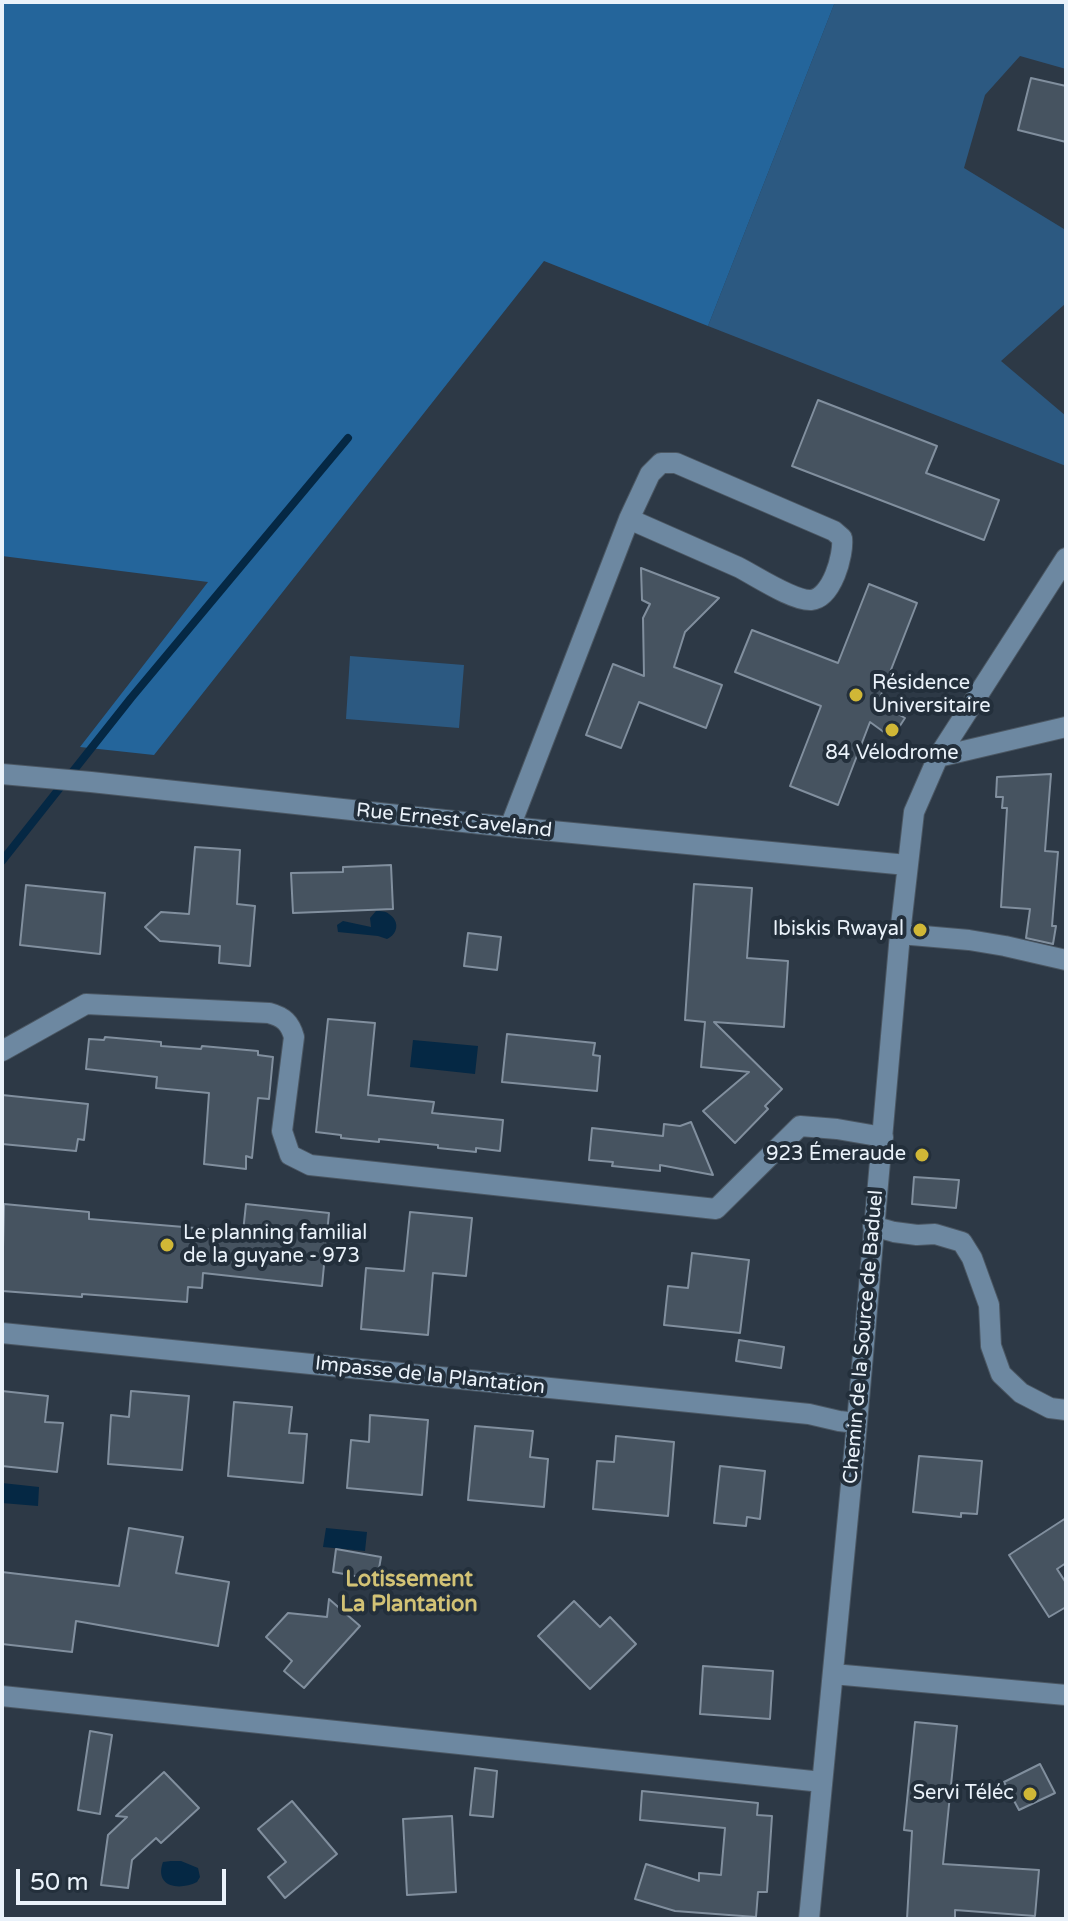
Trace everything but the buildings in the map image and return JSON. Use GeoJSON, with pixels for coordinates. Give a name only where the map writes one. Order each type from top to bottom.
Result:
{"type":"FeatureCollection","features":[{"type":"Feature","properties":{"kind":"street"},"geometry":{"type":"LineString","coordinates":[[510,827],[629,519],[650,474],[661,463],[676,463],[834,531],[842,538],[843,549],[828,591],[815,600],[801,600],[731,564],[629,519]]}},
{"type":"Feature","properties":{"kind":"street","name":"Chemin de la Source de Baduel"},"geometry":{"type":"LineString","coordinates":[[809,1919],[900,934],[914,812],[938,757],[1066,558]]}},
{"type":"Feature","properties":{"kind":"street"},"geometry":{"type":"LineString","coordinates":[[938,757],[1066,727]]}},
{"type":"Feature","properties":{"kind":"street","name":"Rue Ernest Caveland"},"geometry":{"type":"LineString","coordinates":[[2,774],[907,865]]}},
{"type":"Feature","properties":{"kind":"street"},"geometry":{"type":"LineString","coordinates":[[900,934],[969,940],[1066,960]]}},
{"type":"Feature","properties":{"kind":"street"},"geometry":{"type":"LineString","coordinates":[[2,1051],[86,1004],[269,1013],[281,1017],[291,1026],[294,1037],[282,1131],[290,1155],[310,1165],[716,1209],[800,1126],[883,1137]]}},
{"type":"Feature","properties":{"kind":"street"},"geometry":{"type":"LineString","coordinates":[[873,1226],[917,1235],[935,1234],[962,1242],[972,1258],[989,1305],[991,1346],[1001,1374],[1021,1393],[1050,1408],[1066,1410]]}},
{"type":"Feature","properties":{"kind":"street","name":"Impasse de la Plantation"},"geometry":{"type":"LineString","coordinates":[[2,1333],[809,1414],[857,1423]]}},
{"type":"Feature","properties":{"kind":"street"},"geometry":{"type":"LineString","coordinates":[[833,1674],[1066,1695]]}},
{"type":"Feature","properties":{"kind":"street"},"geometry":{"type":"LineString","coordinates":[[2,1696],[822,1782]]}},
{"type":"Feature","properties":{"kind":"shaded area"},"geometry":{"type":"Polygon","coordinates":[[[2,2],[835,2],[708,326],[544,261],[154,755],[80,747],[208,582],[2,556],[2,2]]]}},
{"type":"Feature","properties":{"kind":"shaded area"},"geometry":{"type":"Polygon","coordinates":[[[835,2],[1066,2],[1066,69],[1020,56],[985,95],[964,168],[1064,229],[1065,304],[1001,361],[1066,416],[1066,466],[708,326],[835,2]]]}},
{"type":"Feature","properties":{"kind":"shaded area"},"geometry":{"type":"Polygon","coordinates":[[[350,656],[464,665],[459,728],[346,719],[350,656]]]}},
{"type":"Feature","properties":{"kind":"shaded area"},"geometry":{"type":"Polygon","coordinates":[[[376,911],[386,912],[395,920],[395,931],[391,937],[338,932],[337,925],[343,921],[371,927],[370,918],[376,911]]]}},
{"type":"Feature","properties":{"kind":"shaded area"},"geometry":{"type":"Polygon","coordinates":[[[413,1040],[478,1046],[475,1074],[410,1067],[413,1040]]]}},
{"type":"Feature","properties":{"kind":"shaded area"},"geometry":{"type":"Polygon","coordinates":[[[2,1483],[39,1487],[38,1506],[2,1503],[2,1483]]]}},
{"type":"Feature","properties":{"kind":"shaded area"},"geometry":{"type":"Polygon","coordinates":[[[326,1528],[367,1532],[365,1551],[323,1547],[326,1528]]]}},
{"type":"Feature","properties":{"kind":"shaded area"},"geometry":{"type":"Polygon","coordinates":[[[181,1861],[198,1868],[200,1877],[197,1882],[176,1886],[165,1882],[161,1870],[163,1862],[181,1861]]]}},
{"type":"Feature","properties":{"kind":"waterway"},"geometry":{"type":"LineString","coordinates":[[2,861],[131,698],[348,438]]}},
{"type":"Feature","properties":{"kind":"place","name":"Résidence Universitaire"},"geometry":{"type":"Point","coordinates":[856,695]}},
{"type":"Feature","properties":{"kind":"place","name":"84 Vélodrome"},"geometry":{"type":"Point","coordinates":[892,730]}},
{"type":"Feature","properties":{"kind":"place","name":"Ibiskis Rwayal"},"geometry":{"type":"Point","coordinates":[920,930]}},
{"type":"Feature","properties":{"kind":"place","name":"923 Émeraude"},"geometry":{"type":"Point","coordinates":[922,1155]}},
{"type":"Feature","properties":{"kind":"place","name":"Le planning familial de la guyane - 973"},"geometry":{"type":"Point","coordinates":[167,1245]}},
{"type":"Feature","properties":{"kind":"place","name":"Servi Téléc"},"geometry":{"type":"Point","coordinates":[1030,1794]}},
{"type":"Feature","properties":{"kind":"district","name":"Lotissement La Plantation"},"geometry":{"type":"Point","coordinates":[409,1592]}}]}
